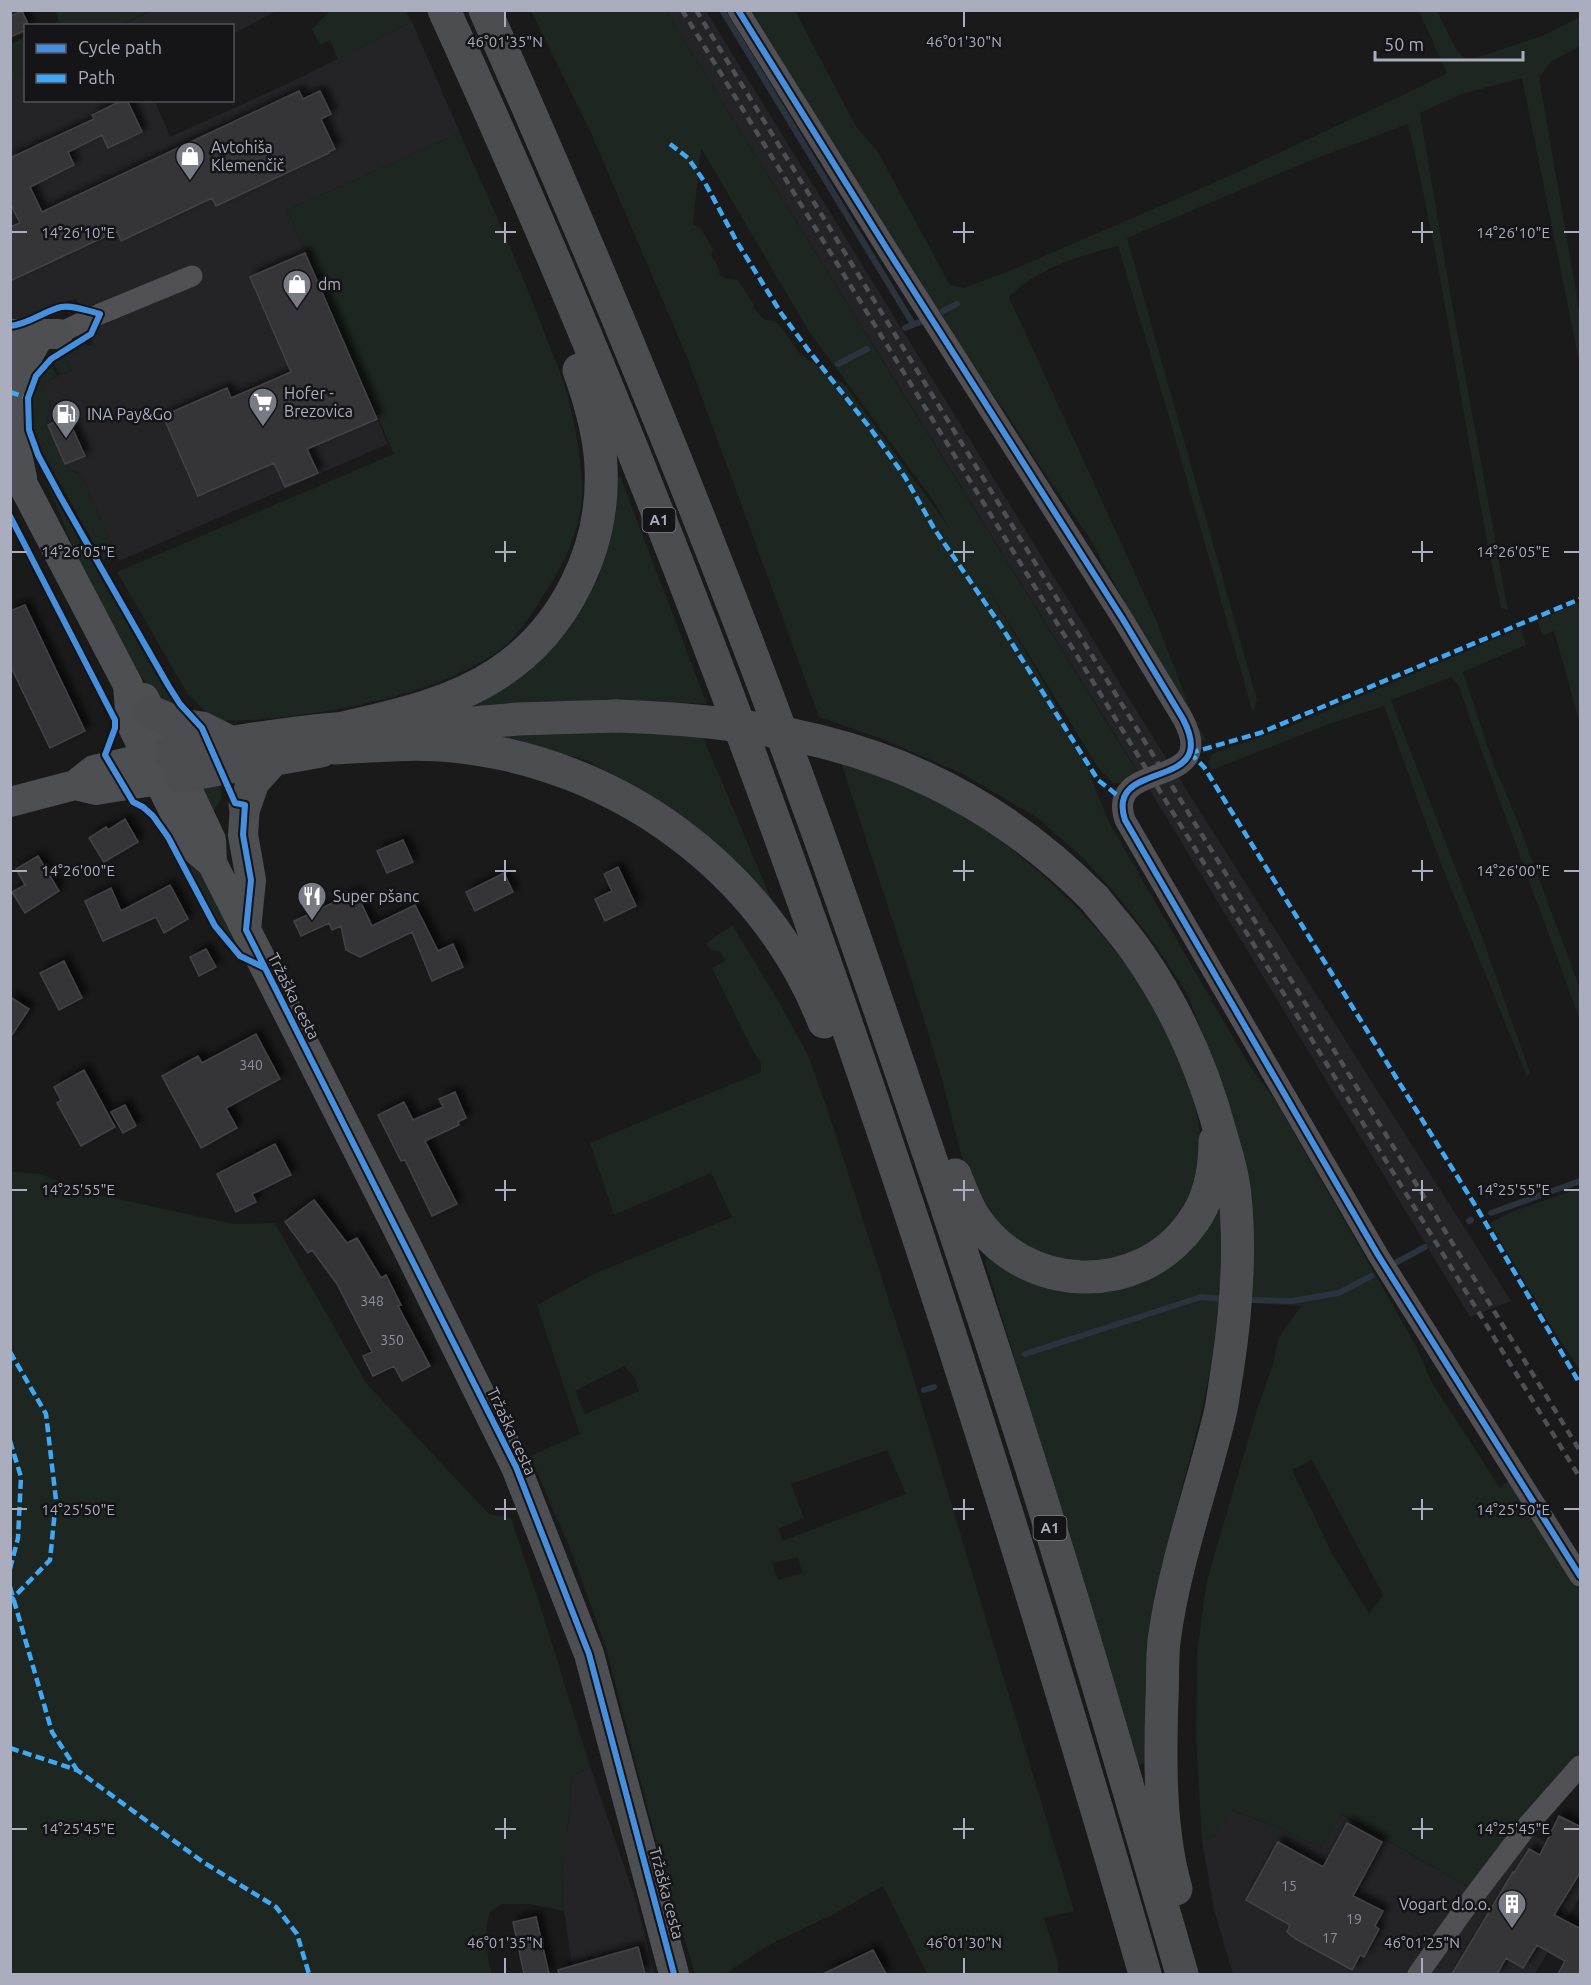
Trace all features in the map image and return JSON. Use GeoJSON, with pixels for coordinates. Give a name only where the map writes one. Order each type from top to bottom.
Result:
{"type":"FeatureCollection","features":[{"type":"Feature","properties":{"kind":"highway","name":"A1"},"geometry":{"type":"LineString","coordinates":[[444,10],[614,406],[711,654],[805,908],[879,1120],[974,1410],[1086,1769],[1145,1974]]}},
{"type":"Feature","properties":{"kind":"highway","name":"A1"},"geometry":{"type":"LineString","coordinates":[[485,10],[615,310],[691,498],[808,806],[905,1085],[1070,1591],[1182,1974]]}},
{"type":"Feature","properties":{"kind":"highway"},"geometry":{"type":"LineString","coordinates":[[165,766],[273,760],[448,699],[498,674],[532,645],[567,603],[581,574],[597,522],[601,493],[600,456],[589,398],[549,292],[545,242]]}},
{"type":"Feature","properties":{"kind":"highway"},"geometry":{"type":"LineString","coordinates":[[151,712],[182,724],[202,728],[230,742]]}},
{"type":"Feature","properties":{"kind":"highway"},"geometry":{"type":"LineString","coordinates":[[165,766],[230,742],[339,738],[413,728],[518,719],[616,716],[754,727],[822,741],[889,762],[957,793],[996,816],[1052,858],[1095,899],[1139,954],[1170,1004],[1192,1049],[1211,1097],[1235,1195],[1237,1302],[1220,1416],[1177,1575],[1164,1642],[1161,1744],[1166,1829],[1174,1882],[1193,1947],[1197,1974]]}},
{"type":"Feature","properties":{"kind":"highway"},"geometry":{"type":"LineString","coordinates":[[339,738],[484,751],[523,759],[577,777],[620,796],[646,811],[728,875],[754,902],[778,933],[815,997],[851,1090],[879,1120]]}},
{"type":"Feature","properties":{"kind":"highway"},"geometry":{"type":"LineString","coordinates":[[245,805],[253,782],[273,760]]}},
{"type":"Feature","properties":{"kind":"highway"},"geometry":{"type":"LineString","coordinates":[[905,1085],[936,1122],[963,1198],[986,1232],[1001,1248],[1027,1264],[1056,1275],[1081,1278],[1123,1273],[1145,1264],[1178,1240],[1192,1224],[1206,1198],[1215,1167],[1211,1097]]}},
{"type":"Feature","properties":{"kind":"main road"},"geometry":{"type":"LineString","coordinates":[[24,487],[11,408],[28,342]]}},
{"type":"Feature","properties":{"kind":"main road","name":"Tržaška cesta"},"geometry":{"type":"LineString","coordinates":[[10,460],[128,686],[131,723],[165,766],[211,840],[212,863],[516,1467],[589,1654],[674,1974]]}},
{"type":"Feature","properties":{"kind":"main road","name":"Tržaška cesta"},"geometry":{"type":"LineString","coordinates":[[128,686],[141,691],[151,712],[165,766]]}},
{"type":"Feature","properties":{"kind":"main road"},"geometry":{"type":"LineString","coordinates":[[10,802],[75,784],[96,790],[165,766]]}},
{"type":"Feature","properties":{"kind":"main road"},"geometry":{"type":"LineString","coordinates":[[245,805],[243,835],[251,880],[246,930]]}},
{"type":"Feature","properties":{"kind":"street"},"geometry":{"type":"LineString","coordinates":[[738,10],[1122,618],[1183,719],[1192,743],[1190,753],[1178,766],[1137,783],[1127,791],[1122,799],[1125,820],[1378,1255],[1581,1576]]}},
{"type":"Feature","properties":{"kind":"street"},"geometry":{"type":"LineString","coordinates":[[28,342],[192,276]]}},
{"type":"Feature","properties":{"kind":"street"},"geometry":{"type":"LineString","coordinates":[[1418,1974],[1528,1825],[1581,1766]]}},
{"type":"Feature","properties":{"kind":"shaded area"},"geometry":{"type":"Polygon","coordinates":[[[331,10],[406,11],[412,22],[338,59],[330,40],[320,45],[312,29],[331,10]]]}},
{"type":"Feature","properties":{"kind":"shaded area"},"geometry":{"type":"Polygon","coordinates":[[[55,11],[150,11],[122,24],[52,24],[59,21],[55,11]]]}},
{"type":"Feature","properties":{"kind":"shaded area"},"geometry":{"type":"Polygon","coordinates":[[[151,11],[276,11],[234,33],[234,24],[123,24],[151,11]]]}},
{"type":"Feature","properties":{"kind":"shaded area"},"geometry":{"type":"Polygon","coordinates":[[[531,11],[666,11],[1138,773],[1120,783],[1113,783],[1099,769],[980,576],[1051,695],[1085,762],[1108,820],[1249,1065],[1276,1101],[1415,1344],[1431,1381],[1500,1488],[1510,1479],[1580,1590],[1580,1761],[1473,1887],[1466,1886],[1342,1814],[1321,1848],[1232,1810],[1214,1837],[1202,1841],[1196,1737],[1197,1654],[1206,1584],[1255,1416],[1273,1364],[1278,1339],[1301,1306],[1253,1303],[1253,1265],[1208,1048],[1187,993],[1154,943],[1110,887],[1079,854],[1036,817],[963,774],[882,739],[819,717],[689,362],[591,133],[531,11]],[[701,148],[693,224],[701,229],[713,249],[711,256],[717,264],[720,275],[727,279],[738,280],[753,303],[754,309],[765,320],[775,321],[800,354],[845,385],[951,530],[932,499],[808,330],[701,148]],[[1312,1460],[1292,1470],[1332,1553],[1369,1614],[1383,1595],[1312,1460]]]}},
{"type":"Feature","properties":{"kind":"shaded area"},"geometry":{"type":"Polygon","coordinates":[[[666,11],[706,11],[1154,739],[1511,1301],[1470,1317],[1160,807],[666,11]]]}},
{"type":"Feature","properties":{"kind":"shaded area"},"geometry":{"type":"Polygon","coordinates":[[[746,11],[795,11],[857,128],[878,152],[950,285],[964,288],[1019,267],[1227,177],[1447,73],[1419,11],[1437,11],[1456,49],[1466,61],[1544,35],[1580,17],[1580,46],[1551,62],[1539,77],[1580,315],[1580,366],[1522,78],[1462,94],[1420,113],[1508,610],[1501,608],[1434,245],[1408,124],[1304,163],[1127,238],[1257,700],[1253,713],[1118,246],[1059,264],[1032,278],[1009,297],[1157,622],[1196,724],[1206,740],[1198,743],[1172,690],[1090,539],[1011,420],[939,319],[746,11]]]}},
{"type":"Feature","properties":{"kind":"shaded area"},"geometry":{"type":"Polygon","coordinates":[[[412,22],[460,133],[287,210],[388,444],[119,561],[81,474],[67,467],[47,421],[51,405],[42,383],[72,370],[68,356],[93,344],[76,298],[38,315],[11,321],[10,78],[24,71],[24,102],[155,102],[170,137],[287,84],[412,22]]]}},
{"type":"Feature","properties":{"kind":"shaded area"},"geometry":{"type":"Polygon","coordinates":[[[24,38],[24,72],[11,78],[11,44],[24,38]]]}},
{"type":"Feature","properties":{"kind":"shaded area"},"geometry":{"type":"Polygon","coordinates":[[[460,133],[523,279],[568,397],[579,449],[582,482],[581,510],[574,537],[555,576],[521,628],[501,649],[473,667],[439,682],[364,704],[285,717],[215,721],[187,693],[117,572],[394,454],[287,210],[460,133]]]}},
{"type":"Feature","properties":{"kind":"shaded area"},"geometry":{"type":"Polygon","coordinates":[[[84,343],[89,346],[67,357],[72,370],[60,375],[54,363],[84,343]]]}},
{"type":"Feature","properties":{"kind":"shaded area"},"geometry":{"type":"Polygon","coordinates":[[[51,365],[57,376],[42,383],[51,405],[47,421],[65,464],[74,472],[81,474],[116,554],[103,560],[40,448],[33,426],[34,393],[37,383],[51,365]]]}},
{"type":"Feature","properties":{"kind":"shaded area"},"geometry":{"type":"Polygon","coordinates":[[[620,476],[707,704],[604,699],[603,704],[459,710],[526,665],[567,630],[598,579],[613,528],[618,477],[620,476]]]}},
{"type":"Feature","properties":{"kind":"shaded area"},"geometry":{"type":"Polygon","coordinates":[[[49,482],[127,622],[183,716],[151,691],[139,673],[81,566],[47,483],[49,482]]]}},
{"type":"Feature","properties":{"kind":"shaded area"},"geometry":{"type":"Polygon","coordinates":[[[1580,602],[1580,724],[1554,631],[1543,636],[1537,621],[1580,602]]]}},
{"type":"Feature","properties":{"kind":"shaded area"},"geometry":{"type":"Polygon","coordinates":[[[1521,628],[1526,645],[1463,672],[1493,763],[1515,815],[1579,986],[1580,1020],[1459,686],[1451,677],[1391,700],[1485,945],[1530,1073],[1527,1077],[1439,859],[1384,706],[1329,724],[1212,770],[1208,763],[1212,754],[1291,726],[1521,628]]]}},
{"type":"Feature","properties":{"kind":"shaded area"},"geometry":{"type":"Polygon","coordinates":[[[539,727],[701,732],[771,899],[736,862],[628,783],[586,760],[490,735],[539,727]]]}},
{"type":"Feature","properties":{"kind":"shaded area"},"geometry":{"type":"Polygon","coordinates":[[[840,759],[938,802],[1009,847],[1063,894],[1088,920],[1112,946],[1153,1002],[1170,1033],[1193,1097],[1201,1151],[1198,1179],[1187,1209],[1176,1226],[1159,1242],[1116,1260],[1085,1265],[1057,1262],[1021,1244],[991,1216],[974,1196],[966,1178],[945,1089],[930,1040],[840,759]]]}},
{"type":"Feature","properties":{"kind":"shaded area"},"geometry":{"type":"Polygon","coordinates":[[[218,781],[221,797],[213,811],[200,785],[218,781]]]}},
{"type":"Feature","properties":{"kind":"shaded area"},"geometry":{"type":"Polygon","coordinates":[[[180,838],[219,905],[238,946],[219,922],[203,895],[180,838]]]}},
{"type":"Feature","properties":{"kind":"shaded area"},"geometry":{"type":"Polygon","coordinates":[[[733,926],[808,1055],[827,1108],[906,1353],[1074,1911],[1044,1918],[1058,1963],[1058,1974],[927,1974],[883,1886],[834,1914],[769,1945],[725,1974],[695,1974],[664,1871],[606,1648],[572,1553],[530,1456],[580,1434],[537,1305],[594,1274],[732,1217],[711,1173],[614,1215],[590,1143],[761,1072],[761,1062],[754,1053],[712,968],[725,961],[720,952],[710,949],[706,944],[733,926]],[[624,1366],[575,1391],[585,1414],[639,1391],[635,1378],[624,1366]],[[887,1450],[791,1484],[804,1518],[778,1529],[782,1541],[906,1494],[887,1450]],[[798,1557],[772,1563],[778,1580],[802,1573],[798,1557]]]}},
{"type":"Feature","properties":{"kind":"shaded area"},"geometry":{"type":"Polygon","coordinates":[[[11,1172],[40,1174],[96,1194],[233,1224],[275,1223],[366,1383],[489,1514],[511,1518],[590,1766],[573,1777],[563,1870],[564,1911],[529,1904],[502,1904],[490,1912],[486,1943],[492,1974],[11,1974],[11,1172]]]}},
{"type":"Feature","properties":{"kind":"shaded area"},"geometry":{"type":"Polygon","coordinates":[[[1580,1188],[1580,1371],[1490,1223],[1511,1212],[1580,1188]]]}},
{"type":"Feature","properties":{"kind":"shaded area"},"geometry":{"type":"Polygon","coordinates":[[[1224,1198],[1218,1333],[1201,1414],[1159,1577],[1146,1756],[1144,1763],[1139,1765],[1135,1762],[985,1260],[987,1256],[992,1256],[1100,1286],[1224,1198]]]}},
{"type":"Feature","properties":{"kind":"shaded area"},"geometry":{"type":"Polygon","coordinates":[[[590,1766],[635,1898],[655,1974],[573,1974],[564,1911],[563,1870],[573,1777],[590,1766]]]}},
{"type":"Feature","properties":{"kind":"shaded area"},"geometry":{"type":"Polygon","coordinates":[[[1231,1810],[1281,1829],[1321,1848],[1341,1814],[1466,1886],[1473,1887],[1521,1826],[1580,1866],[1580,1897],[1535,1974],[1233,1974],[1214,1910],[1202,1841],[1214,1837],[1231,1810]]]}},
{"type":"Feature","properties":{"kind":"building"},"geometry":{"type":"Polygon","coordinates":[[[22,11],[28,24],[24,24],[24,31],[10,37],[10,16],[22,11]]]}},
{"type":"Feature","properties":{"kind":"building","name":"Avtohiša Klemenčič"},"geometry":{"type":"Polygon","coordinates":[[[299,91],[303,99],[320,91],[331,114],[321,119],[335,149],[329,153],[216,206],[212,198],[121,241],[117,231],[10,281],[10,227],[20,223],[10,203],[10,158],[94,119],[92,115],[119,102],[128,102],[142,132],[108,148],[102,135],[68,152],[74,165],[30,187],[42,212],[299,91]]]}},
{"type":"Feature","properties":{"kind":"building","name":"Hofer - Brezovica"},"geometry":{"type":"Polygon","coordinates":[[[305,253],[377,419],[307,449],[318,473],[285,487],[274,463],[198,496],[163,416],[227,388],[231,398],[291,372],[250,277],[305,253]]]}},
{"type":"Feature","properties":{"kind":"building","name":"INA Pay&Go"},"geometry":{"type":"Polygon","coordinates":[[[67,416],[85,456],[65,464],[48,425],[67,416]]]}},
{"type":"Feature","properties":{"kind":"building"},"geometry":{"type":"Polygon","coordinates":[[[25,605],[85,731],[50,748],[10,665],[10,611],[25,605]]]}},
{"type":"Feature","properties":{"kind":"building"},"geometry":{"type":"Polygon","coordinates":[[[125,819],[138,842],[104,862],[89,838],[125,819]]]}},
{"type":"Feature","properties":{"kind":"building"},"geometry":{"type":"Polygon","coordinates":[[[403,840],[413,862],[387,873],[377,851],[403,840]]]}},
{"type":"Feature","properties":{"kind":"building"},"geometry":{"type":"Polygon","coordinates":[[[38,856],[59,891],[25,913],[12,892],[25,885],[16,869],[38,856]]]}},
{"type":"Feature","properties":{"kind":"building"},"geometry":{"type":"Polygon","coordinates":[[[618,867],[636,906],[605,921],[595,899],[612,891],[604,874],[618,867]]]}},
{"type":"Feature","properties":{"kind":"building"},"geometry":{"type":"Polygon","coordinates":[[[504,873],[513,892],[475,911],[466,892],[504,873]]]}},
{"type":"Feature","properties":{"kind":"building"},"geometry":{"type":"Polygon","coordinates":[[[170,885],[188,919],[164,933],[156,917],[103,941],[85,901],[111,888],[121,911],[170,885]]]}},
{"type":"Feature","properties":{"kind":"building"},"geometry":{"type":"Polygon","coordinates":[[[356,892],[372,926],[415,905],[438,951],[453,944],[463,967],[432,981],[412,932],[360,957],[346,950],[341,926],[332,930],[329,923],[301,936],[294,921],[356,892]]]}},
{"type":"Feature","properties":{"kind":"building"},"geometry":{"type":"Polygon","coordinates":[[[206,949],[216,967],[199,976],[190,957],[206,949]]]}},
{"type":"Feature","properties":{"kind":"building"},"geometry":{"type":"Polygon","coordinates":[[[64,961],[82,998],[59,1010],[40,973],[64,961]]]}},
{"type":"Feature","properties":{"kind":"building"},"geometry":{"type":"Polygon","coordinates":[[[10,997],[29,1009],[10,1038],[10,997]]]}},
{"type":"Feature","properties":{"kind":"building"},"geometry":{"type":"Polygon","coordinates":[[[256,1034],[280,1079],[226,1108],[237,1128],[201,1148],[162,1076],[198,1056],[202,1063],[256,1034]]]}},
{"type":"Feature","properties":{"kind":"building"},"geometry":{"type":"Polygon","coordinates":[[[84,1070],[115,1127],[81,1146],[57,1103],[61,1100],[54,1087],[84,1070]]]}},
{"type":"Feature","properties":{"kind":"building"},"geometry":{"type":"Polygon","coordinates":[[[455,1092],[466,1118],[458,1122],[459,1125],[425,1141],[457,1204],[432,1216],[405,1160],[401,1161],[378,1115],[404,1102],[413,1120],[443,1107],[439,1099],[455,1092]]]}},
{"type":"Feature","properties":{"kind":"building"},"geometry":{"type":"Polygon","coordinates":[[[125,1105],[136,1126],[123,1133],[111,1112],[125,1105]]]}},
{"type":"Feature","properties":{"kind":"building"},"geometry":{"type":"Polygon","coordinates":[[[275,1144],[291,1175],[252,1194],[256,1202],[236,1212],[217,1174],[275,1144]]]}},
{"type":"Feature","properties":{"kind":"building"},"geometry":{"type":"Polygon","coordinates":[[[314,1200],[347,1243],[357,1238],[381,1278],[386,1275],[401,1305],[398,1306],[430,1366],[402,1381],[394,1366],[373,1376],[363,1356],[372,1352],[337,1284],[312,1250],[308,1253],[285,1222],[314,1200]]]}},
{"type":"Feature","properties":{"kind":"building"},"geometry":{"type":"Polygon","coordinates":[[[1559,1816],[1581,1827],[1581,1871],[1554,1915],[1581,1929],[1581,1974],[1558,1974],[1565,1961],[1537,1945],[1523,1968],[1506,1958],[1497,1974],[1452,1974],[1513,1872],[1529,1849],[1540,1855],[1559,1816]]]}},
{"type":"Feature","properties":{"kind":"building"},"geometry":{"type":"Polygon","coordinates":[[[1347,1823],[1382,1842],[1353,1896],[1383,1911],[1375,1926],[1379,1929],[1364,1957],[1360,1955],[1352,1970],[1296,1939],[1287,1932],[1290,1925],[1246,1900],[1278,1842],[1323,1867],[1347,1823]]]}},
{"type":"Feature","properties":{"kind":"building"},"geometry":{"type":"Polygon","coordinates":[[[536,1917],[549,1974],[524,1974],[513,1922],[536,1917]]]}},
{"type":"Feature","properties":{"kind":"building"},"geometry":{"type":"Polygon","coordinates":[[[638,1947],[645,1974],[559,1974],[558,1970],[638,1947]]]}},
{"type":"Feature","properties":{"kind":"building"},"geometry":{"type":"Polygon","coordinates":[[[873,1950],[886,1974],[823,1974],[873,1950]]]}},
{"type":"Feature","properties":{"kind":"waterway"},"geometry":{"type":"LineString","coordinates":[[722,10],[913,324]]}},
{"type":"Feature","properties":{"kind":"waterway"},"geometry":{"type":"LineString","coordinates":[[943,311],[957,304]]}},
{"type":"Feature","properties":{"kind":"waterway"},"geometry":{"type":"LineString","coordinates":[[905,328],[920,322]]}},
{"type":"Feature","properties":{"kind":"waterway"},"geometry":{"type":"LineString","coordinates":[[838,364],[867,349]]}},
{"type":"Feature","properties":{"kind":"waterway"},"geometry":{"type":"LineString","coordinates":[[1491,1213],[1580,1181]]}},
{"type":"Feature","properties":{"kind":"waterway"},"geometry":{"type":"LineString","coordinates":[[1397,1262],[1425,1247]]}},
{"type":"Feature","properties":{"kind":"waterway"},"geometry":{"type":"LineString","coordinates":[[1250,1300],[1292,1301],[1339,1293],[1371,1276]]}},
{"type":"Feature","properties":{"kind":"waterway"},"geometry":{"type":"LineString","coordinates":[[1025,1354],[1201,1297],[1223,1299]]}},
{"type":"Feature","properties":{"kind":"waterway"},"geometry":{"type":"LineString","coordinates":[[924,1390],[934,1387]]}},
{"type":"Feature","properties":{"kind":"railway"},"geometry":{"type":"LineString","coordinates":[[682,10],[1580,1478]]}},
{"type":"Feature","properties":{"kind":"railway"},"geometry":{"type":"LineString","coordinates":[[696,10],[1580,1451]]}},
{"type":"Feature","properties":{"kind":"marked path"},"geometry":{"type":"LineString","coordinates":[[670,144],[688,158],[704,181],[737,242],[781,313],[905,477],[935,530],[1001,626],[1098,780],[1122,799]]}},
{"type":"Feature","properties":{"kind":"marked path"},"geometry":{"type":"LineString","coordinates":[[10,392],[28,398]]}},
{"type":"Feature","properties":{"kind":"marked path"},"geometry":{"type":"LineString","coordinates":[[1190,753],[1260,733],[1580,599]]}},
{"type":"Feature","properties":{"kind":"marked path"},"geometry":{"type":"LineString","coordinates":[[1190,753],[1204,767],[1478,1210],[1580,1384]]}},
{"type":"Feature","properties":{"kind":"marked path"},"geometry":{"type":"LineString","coordinates":[[10,1352],[46,1414],[56,1500],[50,1560],[10,1601]]}},
{"type":"Feature","properties":{"kind":"marked path"},"geometry":{"type":"LineString","coordinates":[[10,1441],[21,1477],[18,1538],[10,1569]]}},
{"type":"Feature","properties":{"kind":"marked path"},"geometry":{"type":"LineString","coordinates":[[10,1587],[52,1732],[77,1770]]}},
{"type":"Feature","properties":{"kind":"marked path"},"geometry":{"type":"LineString","coordinates":[[10,1748],[77,1770],[203,1862],[276,1907],[297,1934],[309,1974]]}},
{"type":"Feature","properties":{"kind":"cycle path"},"geometry":{"type":"LineString","coordinates":[[738,10],[1122,618],[1183,719],[1191,742],[1187,757],[1176,767],[1131,788],[1123,801],[1125,820],[1378,1255],[1580,1576]]}},
{"type":"Feature","properties":{"kind":"cycle path"},"geometry":{"type":"LineString","coordinates":[[10,326],[24,323],[61,307],[100,314],[91,334],[51,359],[36,376],[28,398],[29,430],[38,455],[60,496],[168,685],[180,704],[202,728],[235,803],[245,805],[243,835],[251,880],[246,930],[516,1467],[589,1654],[674,1974]]}},
{"type":"Feature","properties":{"kind":"cycle path"},"geometry":{"type":"LineString","coordinates":[[10,516],[115,720],[115,728],[105,755],[133,802],[153,816],[168,837],[215,926],[240,956],[265,968]]}},
{"type":"Feature","properties":{"kind":"place","name":"Avtohiša Klemenčič"},"geometry":{"type":"Point","coordinates":[190,182]}},
{"type":"Feature","properties":{"kind":"place","name":"dm"},"geometry":{"type":"Point","coordinates":[297,310]}},
{"type":"Feature","properties":{"kind":"place","name":"Hofer - Brezovica"},"geometry":{"type":"Point","coordinates":[263,428]}},
{"type":"Feature","properties":{"kind":"place","name":"INA Pay&Go"},"geometry":{"type":"Point","coordinates":[66,440]}},
{"type":"Feature","properties":{"kind":"place","name":"Super pšanc"},"geometry":{"type":"Point","coordinates":[312,922]}},
{"type":"Feature","properties":{"kind":"place","name":"Vogart d.o.o."},"geometry":{"type":"Point","coordinates":[1512,1930]}}]}
